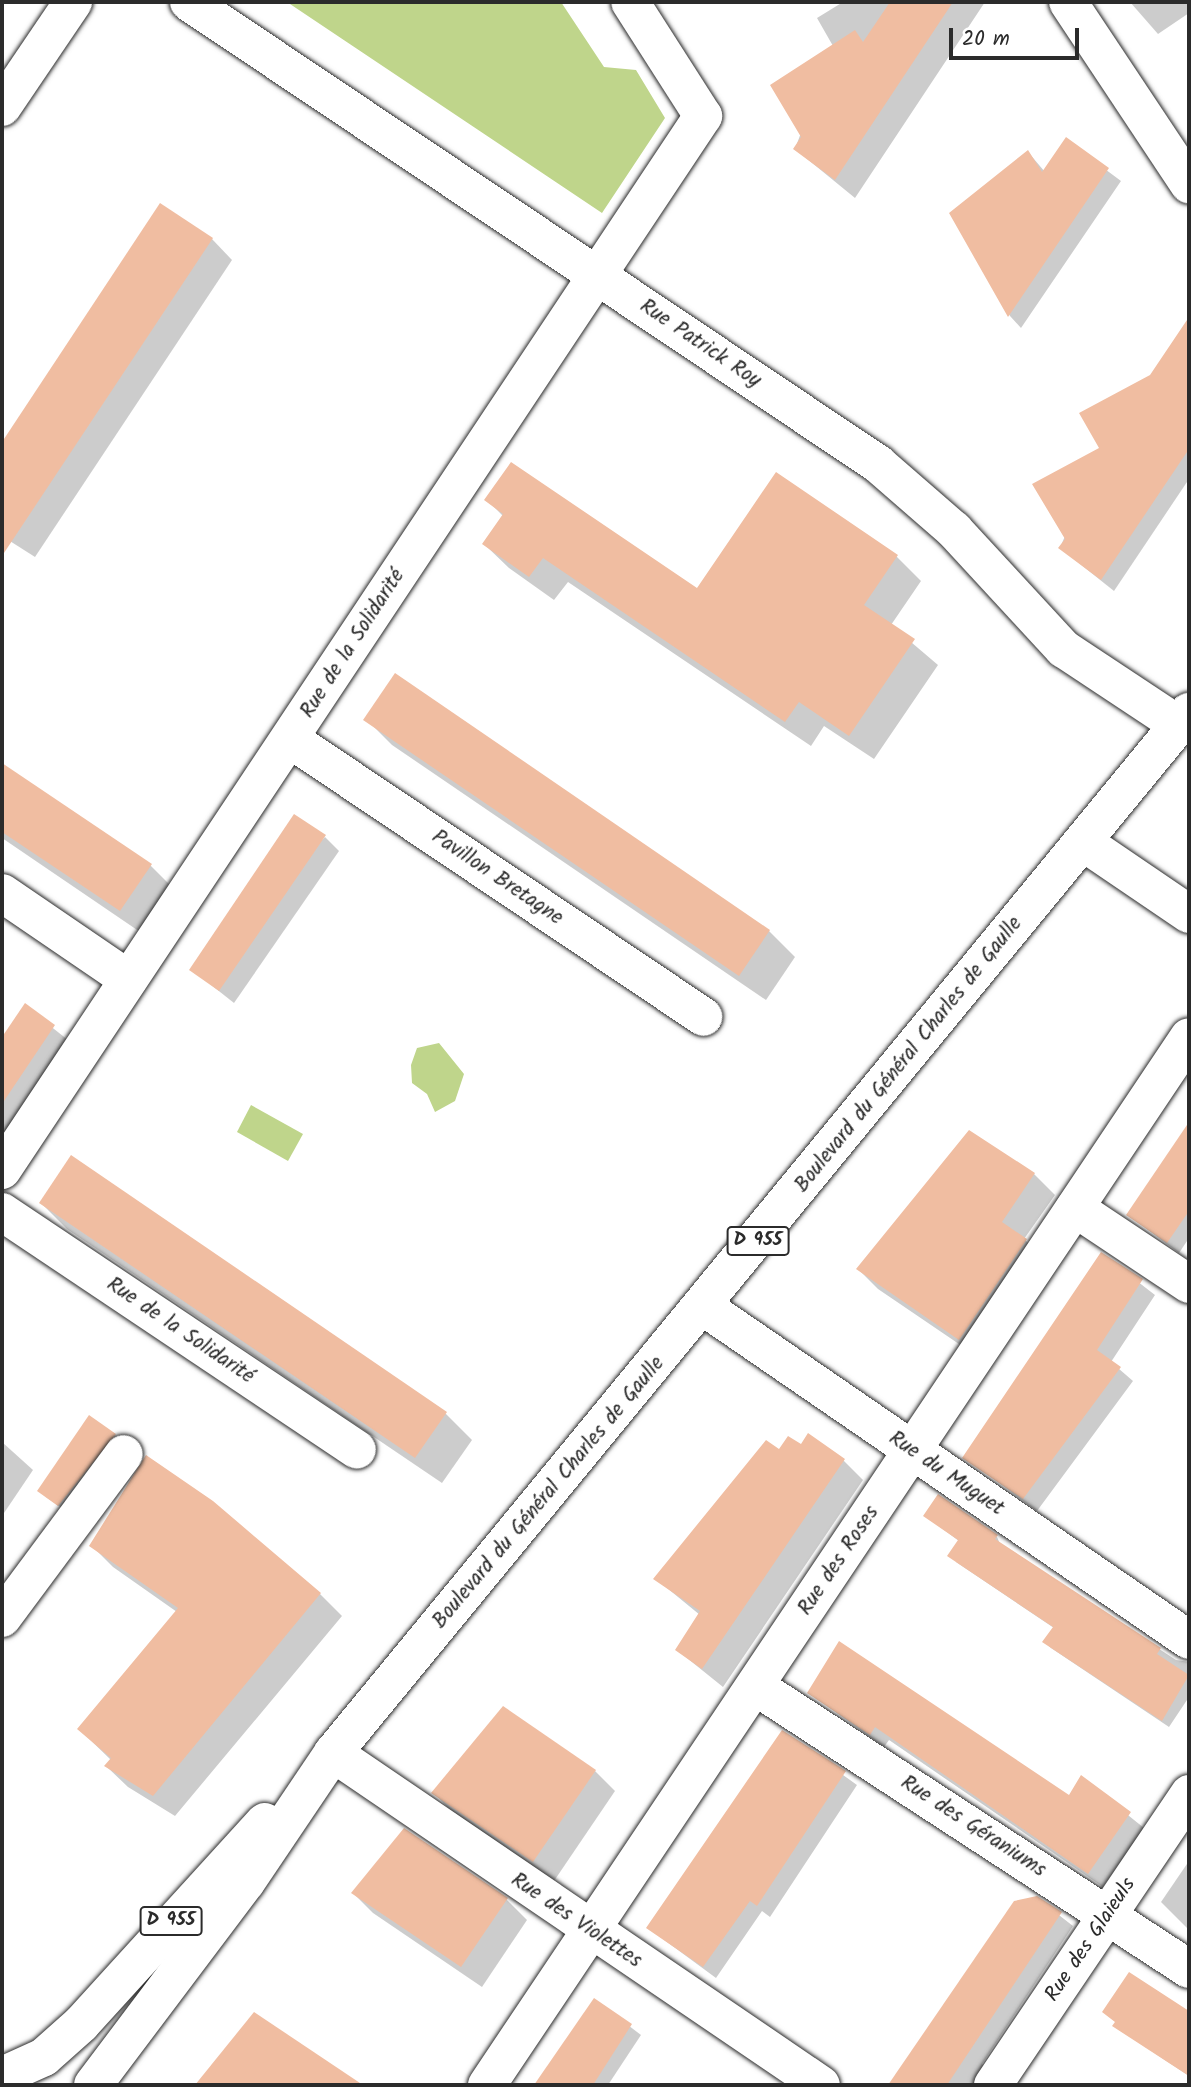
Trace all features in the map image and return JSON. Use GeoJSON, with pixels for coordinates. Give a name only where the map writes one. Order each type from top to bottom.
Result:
{"type":"FeatureCollection","features":[{"type":"Feature","properties":{"kind":"street"},"geometry":{"type":"LineString","coordinates":[[2,107],[73,2]]}},
{"type":"Feature","properties":{"kind":"street","name":"Rue Patrick Roy"},"geometry":{"type":"LineString","coordinates":[[189,2],[898,480],[954,530],[1064,649],[1184,719]]}},
{"type":"Feature","properties":{"kind":"street","name":"Rue de la Solidarité"},"geometry":{"type":"LineString","coordinates":[[2,1170],[703,116],[630,2]]}},
{"type":"Feature","properties":{"kind":"street"},"geometry":{"type":"LineString","coordinates":[[1068,2],[1189,184]]}},
{"type":"Feature","properties":{"kind":"street","name":"Boulevard du Général Charles de Gaulle"},"geometry":{"type":"LineString","coordinates":[[2,2076],[44,2057],[81,2024],[190,1899],[333,1753],[704,1307],[1184,719]]}},
{"type":"Feature","properties":{"kind":"street","name":"Pavillon Bretagne"},"geometry":{"type":"LineString","coordinates":[[290,739],[704,1017]]}},
{"type":"Feature","properties":{"kind":"street"},"geometry":{"type":"LineString","coordinates":[[1083,842],[1189,914]]}},
{"type":"Feature","properties":{"kind":"street"},"geometry":{"type":"LineString","coordinates":[[2,893],[128,979]]}},
{"type":"Feature","properties":{"kind":"street","name":"Rue des Roses"},"geometry":{"type":"LineString","coordinates":[[487,2085],[1189,1037]]}},
{"type":"Feature","properties":{"kind":"street"},"geometry":{"type":"LineString","coordinates":[[1075,1208],[1189,1284]]}},
{"type":"Feature","properties":{"kind":"street","name":"Rue de la Solidarité"},"geometry":{"type":"LineString","coordinates":[[2,1212],[358,1450]]}},
{"type":"Feature","properties":{"kind":"street","name":"Rue du Muguet"},"geometry":{"type":"LineString","coordinates":[[704,1307],[1189,1640]]}},
{"type":"Feature","properties":{"kind":"street"},"geometry":{"type":"LineString","coordinates":[[2,1618],[124,1454]]}},
{"type":"Feature","properties":{"kind":"street","name":"Rue des Géraniums"},"geometry":{"type":"LineString","coordinates":[[755,1686],[1109,1914],[1189,1969]]}},
{"type":"Feature","properties":{"kind":"street","name":"Boulevard du Général Charles de Gaulle"},"geometry":{"type":"LineString","coordinates":[[93,2085],[246,1882],[333,1753]]}},
{"type":"Feature","properties":{"kind":"street","name":"Rue des Violettes"},"geometry":{"type":"LineString","coordinates":[[333,1753],[590,1931],[821,2085]]}},
{"type":"Feature","properties":{"kind":"street","name":"Rue des Glaieuls"},"geometry":{"type":"LineString","coordinates":[[993,2085],[1189,1794]]}},
{"type":"Feature","properties":{"kind":"green space"},"geometry":{"type":"Polygon","coordinates":[[[287,2],[561,2],[604,67],[636,70],[665,118],[602,213],[287,2]]]}},
{"type":"Feature","properties":{"kind":"green space"},"geometry":{"type":"Polygon","coordinates":[[[439,1043],[464,1074],[455,1101],[435,1112],[427,1094],[412,1083],[411,1065],[417,1048],[439,1043]]]}},
{"type":"Feature","properties":{"kind":"green space"},"geometry":{"type":"Polygon","coordinates":[[[251,1105],[303,1134],[288,1161],[237,1132],[251,1105]]]}},
{"type":"Feature","properties":{"kind":"building"},"geometry":{"type":"Polygon","coordinates":[[[890,2],[953,2],[835,180],[793,149],[801,137],[770,85],[855,30],[863,42],[890,2]]]}},
{"type":"Feature","properties":{"kind":"building"},"geometry":{"type":"Polygon","coordinates":[[[1066,137],[1109,168],[1008,317],[949,213],[1028,150],[1042,172],[1066,137]]]}},
{"type":"Feature","properties":{"kind":"building"},"geometry":{"type":"Polygon","coordinates":[[[160,203],[213,238],[2,556],[2,442],[160,203]]]}},
{"type":"Feature","properties":{"kind":"building"},"geometry":{"type":"Polygon","coordinates":[[[1189,317],[1189,449],[1101,580],[1058,548],[1065,539],[1032,484],[1099,448],[1079,413],[1150,375],[1189,317]]]}},
{"type":"Feature","properties":{"kind":"building"},"geometry":{"type":"Polygon","coordinates":[[[511,462],[697,588],[776,472],[898,555],[864,605],[915,639],[849,736],[799,702],[785,722],[543,558],[529,577],[482,544],[503,514],[484,500],[511,462]]]}},
{"type":"Feature","properties":{"kind":"building"},"geometry":{"type":"Polygon","coordinates":[[[395,673],[770,930],[739,976],[363,720],[395,673]]]}},
{"type":"Feature","properties":{"kind":"building"},"geometry":{"type":"Polygon","coordinates":[[[2,763],[152,864],[120,911],[2,832],[2,763]]]}},
{"type":"Feature","properties":{"kind":"building"},"geometry":{"type":"Polygon","coordinates":[[[294,814],[326,835],[219,991],[189,970],[294,814]]]}},
{"type":"Feature","properties":{"kind":"building"},"geometry":{"type":"Polygon","coordinates":[[[25,1003],[55,1025],[2,1104],[2,1037],[25,1003]]]}},
{"type":"Feature","properties":{"kind":"building"},"geometry":{"type":"Polygon","coordinates":[[[1189,1122],[1189,1211],[1167,1243],[1126,1215],[1189,1122]]]}},
{"type":"Feature","properties":{"kind":"building"},"geometry":{"type":"Polygon","coordinates":[[[969,1130],[1035,1173],[1002,1222],[1027,1239],[959,1340],[856,1269],[969,1130]]]}},
{"type":"Feature","properties":{"kind":"building"},"geometry":{"type":"Polygon","coordinates":[[[71,1155],[447,1412],[415,1458],[39,1203],[71,1155]]]}},
{"type":"Feature","properties":{"kind":"building"},"geometry":{"type":"Polygon","coordinates":[[[1101,1252],[1143,1279],[1097,1350],[1121,1367],[1023,1499],[962,1458],[1101,1252]]]}},
{"type":"Feature","properties":{"kind":"building"},"geometry":{"type":"Polygon","coordinates":[[[89,1415],[116,1434],[58,1506],[37,1491],[89,1415]]]}},
{"type":"Feature","properties":{"kind":"building"},"geometry":{"type":"Polygon","coordinates":[[[808,1433],[845,1459],[702,1669],[675,1650],[700,1611],[653,1579],[766,1440],[779,1449],[788,1436],[801,1444],[808,1433]]]}},
{"type":"Feature","properties":{"kind":"building"},"geometry":{"type":"Polygon","coordinates":[[[146,1455],[213,1501],[321,1593],[153,1796],[104,1766],[111,1758],[77,1729],[178,1608],[89,1546],[146,1455]]]}},
{"type":"Feature","properties":{"kind":"building"},"geometry":{"type":"Polygon","coordinates":[[[938,1494],[998,1535],[995,1539],[1161,1648],[1157,1654],[1189,1675],[1162,1721],[1042,1642],[1053,1627],[947,1556],[958,1540],[923,1516],[938,1494]]]}},
{"type":"Feature","properties":{"kind":"building"},"geometry":{"type":"Polygon","coordinates":[[[839,1641],[1069,1795],[1081,1775],[1131,1812],[1088,1874],[875,1727],[870,1735],[807,1693],[839,1641]]]}},
{"type":"Feature","properties":{"kind":"building"},"geometry":{"type":"Polygon","coordinates":[[[503,1706],[596,1770],[533,1862],[431,1793],[503,1706]]]}},
{"type":"Feature","properties":{"kind":"building"},"geometry":{"type":"Polygon","coordinates":[[[782,1730],[846,1771],[757,1906],[750,1901],[703,1967],[646,1928],[782,1730]]]}},
{"type":"Feature","properties":{"kind":"building"},"geometry":{"type":"Polygon","coordinates":[[[404,1828],[508,1898],[461,1967],[351,1893],[404,1828]]]}},
{"type":"Feature","properties":{"kind":"building"},"geometry":{"type":"Polygon","coordinates":[[[1037,1896],[1062,1912],[947,2085],[888,2085],[1014,1901],[1037,1896]]]}},
{"type":"Feature","properties":{"kind":"building"},"geometry":{"type":"Polygon","coordinates":[[[1129,1972],[1189,2011],[1189,2076],[1112,2026],[1115,2022],[1102,2012],[1129,1972]]]}},
{"type":"Feature","properties":{"kind":"building"},"geometry":{"type":"Polygon","coordinates":[[[594,1998],[632,2024],[593,2085],[534,2085],[594,1998]]]}},
{"type":"Feature","properties":{"kind":"building"},"geometry":{"type":"Polygon","coordinates":[[[254,2012],[363,2085],[195,2085],[254,2012]]]}}]}
